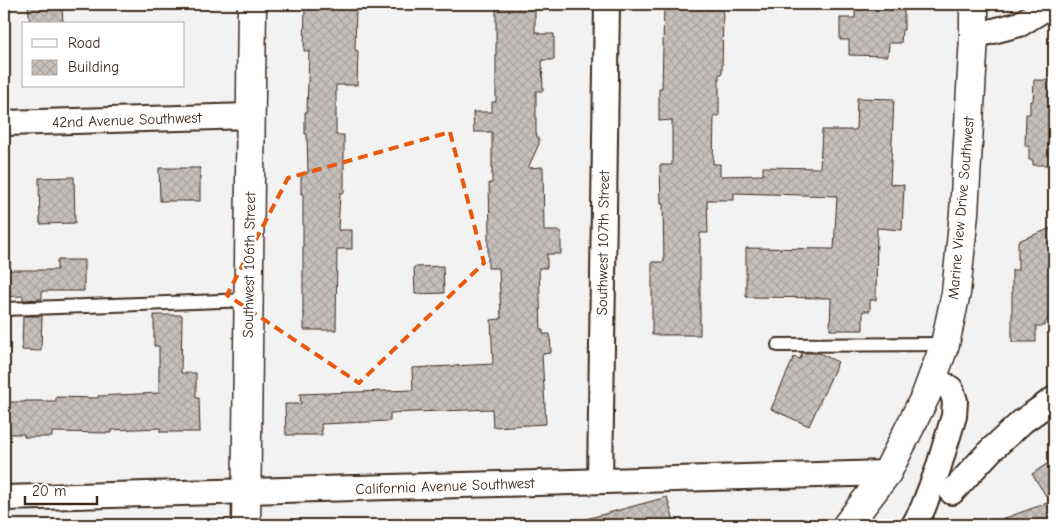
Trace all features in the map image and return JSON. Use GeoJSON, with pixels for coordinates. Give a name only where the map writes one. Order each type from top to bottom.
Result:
{"type":"FeatureCollection","features":[{"type":"Feature","properties":{"kind":"street","name":"Southwest 106th Street"},"geometry":{"type":"LineString","coordinates":[[246,525],[252,4]]}},
{"type":"Feature","properties":{"kind":"street","name":"Southwest 107th Street"},"geometry":{"type":"LineString","coordinates":[[600,481],[607,4]]}},
{"type":"Feature","properties":{"kind":"street","name":"Marine View Drive Southwest"},"geometry":{"type":"LineString","coordinates":[[847,525],[887,473],[926,395],[945,344],[956,293],[964,214],[974,36],[974,4]]}},
{"type":"Feature","properties":{"kind":"street"},"geometry":{"type":"LineString","coordinates":[[974,36],[1020,24],[1052,4]]}},
{"type":"Feature","properties":{"kind":"street","name":"42nd Avenue Southwest"},"geometry":{"type":"LineString","coordinates":[[4,124],[251,116]]}},
{"type":"Feature","properties":{"kind":"street"},"geometry":{"type":"LineString","coordinates":[[914,525],[923,508],[938,469],[954,416],[955,401],[951,389],[932,378]]}},
{"type":"Feature","properties":{"kind":"street"},"geometry":{"type":"LineString","coordinates":[[952,492],[990,451],[1016,427],[1054,399]]}},
{"type":"Feature","properties":{"kind":"street","name":"California Avenue Southwest"},"geometry":{"type":"LineString","coordinates":[[4,498],[887,473]]}},
{"type":"Feature","properties":{"kind":"lane"},"geometry":{"type":"LineString","coordinates":[[4,309],[249,300]]}},
{"type":"Feature","properties":{"kind":"lane"},"geometry":{"type":"LineString","coordinates":[[778,345],[945,344]]}},
{"type":"Feature","properties":{"kind":"highlighted area"},"geometry":{"type":"Polygon","coordinates":[[[450,132],[484,263],[359,383],[227,295],[288,178],[450,132]]]}},
{"type":"Feature","properties":{"kind":"building"},"geometry":{"type":"Polygon","coordinates":[[[28,4],[55,4],[55,6],[62,6],[63,22],[30,22],[28,4]]]}},
{"type":"Feature","properties":{"kind":"building"},"geometry":{"type":"Polygon","coordinates":[[[305,4],[356,4],[355,50],[358,51],[357,85],[336,85],[336,135],[344,135],[344,193],[340,193],[338,230],[352,230],[352,249],[337,249],[336,330],[304,330],[303,194],[301,194],[301,173],[308,173],[305,112],[307,112],[309,51],[304,51],[305,4]]]}},
{"type":"Feature","properties":{"kind":"building"},"geometry":{"type":"Polygon","coordinates":[[[496,4],[535,4],[535,32],[539,32],[539,34],[554,34],[554,60],[542,60],[543,91],[536,91],[536,133],[539,144],[528,168],[543,167],[544,231],[561,231],[561,254],[547,254],[547,268],[539,268],[541,330],[543,330],[543,334],[550,334],[551,353],[542,354],[546,424],[493,427],[492,409],[390,413],[390,421],[321,424],[322,435],[286,435],[285,404],[301,404],[300,394],[413,390],[412,368],[493,364],[491,320],[501,319],[499,268],[488,268],[492,132],[474,132],[473,112],[492,112],[492,102],[496,102],[496,4]]]}},
{"type":"Feature","properties":{"kind":"building"},"geometry":{"type":"Polygon","coordinates":[[[664,4],[723,4],[722,74],[719,74],[719,116],[714,116],[713,164],[720,164],[720,176],[763,175],[763,167],[820,168],[822,130],[856,130],[857,98],[894,99],[890,184],[904,185],[902,230],[877,228],[876,300],[870,300],[870,311],[863,311],[863,330],[830,330],[831,298],[746,297],[746,248],[834,249],[837,196],[734,193],[734,200],[707,200],[708,233],[700,233],[700,335],[652,335],[652,262],[664,262],[660,165],[672,165],[672,120],[659,121],[659,88],[662,88],[664,4]]]}},
{"type":"Feature","properties":{"kind":"building"},"geometry":{"type":"Polygon","coordinates":[[[886,4],[904,4],[904,30],[902,30],[901,43],[889,43],[888,56],[849,55],[849,40],[840,40],[840,18],[855,18],[855,6],[886,6],[886,4]]]}},
{"type":"Feature","properties":{"kind":"building"},"geometry":{"type":"Polygon","coordinates":[[[1034,80],[1054,80],[1054,165],[1033,165],[1033,160],[1029,160],[1029,146],[1025,146],[1026,114],[1030,114],[1030,101],[1033,101],[1034,80]]]}},
{"type":"Feature","properties":{"kind":"building"},"geometry":{"type":"Polygon","coordinates":[[[159,168],[200,168],[200,201],[160,201],[159,168]]]}},
{"type":"Feature","properties":{"kind":"building"},"geometry":{"type":"Polygon","coordinates":[[[74,177],[75,223],[40,224],[39,178],[74,177]]]}},
{"type":"Feature","properties":{"kind":"building"},"geometry":{"type":"Polygon","coordinates":[[[1054,227],[1054,296],[1052,297],[1052,309],[1044,326],[1036,326],[1036,342],[1012,342],[1012,270],[1018,270],[1018,241],[1054,227]]]}},
{"type":"Feature","properties":{"kind":"building"},"geometry":{"type":"Polygon","coordinates":[[[57,260],[84,260],[84,291],[42,291],[42,299],[23,300],[23,296],[4,297],[4,270],[57,270],[57,260]]]}},
{"type":"Feature","properties":{"kind":"building"},"geometry":{"type":"Polygon","coordinates":[[[443,266],[444,293],[415,294],[414,267],[443,266]]]}},
{"type":"Feature","properties":{"kind":"building"},"geometry":{"type":"Polygon","coordinates":[[[154,315],[182,315],[181,373],[196,373],[196,398],[199,398],[200,432],[160,432],[160,428],[112,430],[112,433],[52,432],[52,437],[24,437],[24,434],[4,434],[4,402],[56,401],[56,397],[98,398],[98,396],[159,393],[159,346],[154,346],[154,315]]]}},
{"type":"Feature","properties":{"kind":"building"},"geometry":{"type":"Polygon","coordinates":[[[23,316],[42,316],[41,351],[22,350],[23,316]]]}},
{"type":"Feature","properties":{"kind":"building"},"geometry":{"type":"Polygon","coordinates":[[[802,353],[819,353],[838,362],[809,426],[771,409],[794,357],[800,359],[802,353]]]}},
{"type":"Feature","properties":{"kind":"building"},"geometry":{"type":"Polygon","coordinates":[[[1054,459],[1054,525],[994,525],[994,522],[1050,502],[1032,474],[1054,459]]]}},
{"type":"Feature","properties":{"kind":"building"},"geometry":{"type":"Polygon","coordinates":[[[667,497],[675,525],[587,525],[586,519],[667,497]]]}}]}
